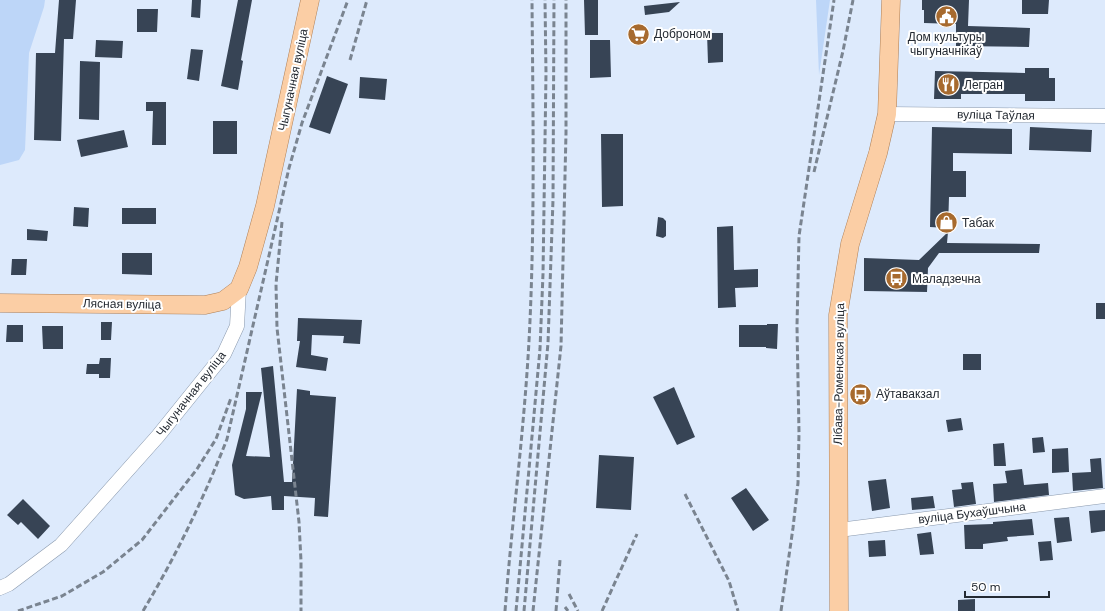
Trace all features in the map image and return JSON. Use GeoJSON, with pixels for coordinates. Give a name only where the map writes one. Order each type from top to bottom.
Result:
{"type":"FeatureCollection","features":[{"type":"Feature","properties":{"kind":"main road","name":"Чыгуначная вуліца"},"geometry":{"type":"LineString","coordinates":[[239,289],[248,267],[265,206],[310,0]]}},
{"type":"Feature","properties":{"kind":"main road","name":"Лібава-Роменская вуліца"},"geometry":{"type":"LineString","coordinates":[[839,611],[838,310],[850,244],[878,153],[887,114],[891,0]]}},
{"type":"Feature","properties":{"kind":"main road","name":"Лясная вуліца"},"geometry":{"type":"LineString","coordinates":[[0,303],[205,305],[223,301],[239,289]]}},
{"type":"Feature","properties":{"kind":"street","name":"вуліца Таўлая"},"geometry":{"type":"LineString","coordinates":[[887,114],[1105,116]]}},
{"type":"Feature","properties":{"kind":"street","name":"Чыгуначная вуліца"},"geometry":{"type":"LineString","coordinates":[[0,588],[8,584],[61,545],[158,436],[224,354],[237,326],[239,289]]}},
{"type":"Feature","properties":{"kind":"street","name":"вуліца Бухаўшчына"},"geometry":{"type":"LineString","coordinates":[[839,530],[1105,496]]}},
{"type":"Feature","properties":{"kind":"shaded area"},"geometry":{"type":"Polygon","coordinates":[[[0,0],[45,0],[29,53],[25,150],[19,160],[0,165],[0,0]]]}},
{"type":"Feature","properties":{"kind":"shaded area"},"geometry":{"type":"Polygon","coordinates":[[[816,0],[830,0],[819,75],[816,0]]]}},
{"type":"Feature","properties":{"kind":"building"},"geometry":{"type":"Polygon","coordinates":[[[59,0],[76,0],[73,39],[64,39],[61,141],[34,140],[36,53],[55,53],[59,0]]]}},
{"type":"Feature","properties":{"kind":"building"},"geometry":{"type":"Polygon","coordinates":[[[192,0],[201,0],[200,18],[191,17],[192,0]]]}},
{"type":"Feature","properties":{"kind":"building"},"geometry":{"type":"Polygon","coordinates":[[[238,0],[252,0],[241,60],[243,61],[238,90],[221,86],[238,0]]]}},
{"type":"Feature","properties":{"kind":"building"},"geometry":{"type":"Polygon","coordinates":[[[584,0],[598,0],[598,35],[585,35],[584,0]]]}},
{"type":"Feature","properties":{"kind":"building"},"geometry":{"type":"Polygon","coordinates":[[[922,0],[969,0],[968,26],[1030,28],[1029,47],[956,46],[956,24],[924,23],[922,0]]]}},
{"type":"Feature","properties":{"kind":"building"},"geometry":{"type":"Polygon","coordinates":[[[1022,0],[1049,0],[1048,14],[1022,14],[1022,0]]]}},
{"type":"Feature","properties":{"kind":"building"},"geometry":{"type":"Polygon","coordinates":[[[680,2],[669,12],[645,15],[644,6],[680,2]]]}},
{"type":"Feature","properties":{"kind":"building"},"geometry":{"type":"Polygon","coordinates":[[[137,9],[158,9],[157,32],[137,32],[137,9]]]}},
{"type":"Feature","properties":{"kind":"building"},"geometry":{"type":"Polygon","coordinates":[[[707,33],[723,33],[723,62],[708,63],[707,33]]]}},
{"type":"Feature","properties":{"kind":"building"},"geometry":{"type":"Polygon","coordinates":[[[96,40],[123,41],[122,58],[95,57],[96,40]]]}},
{"type":"Feature","properties":{"kind":"building"},"geometry":{"type":"Polygon","coordinates":[[[590,40],[610,40],[611,77],[590,78],[590,40]]]}},
{"type":"Feature","properties":{"kind":"building"},"geometry":{"type":"Polygon","coordinates":[[[191,49],[203,50],[199,81],[187,79],[191,49]]]}},
{"type":"Feature","properties":{"kind":"building"},"geometry":{"type":"Polygon","coordinates":[[[80,61],[100,62],[99,120],[79,119],[80,61]]]}},
{"type":"Feature","properties":{"kind":"building"},"geometry":{"type":"Polygon","coordinates":[[[1025,68],[1049,68],[1049,78],[1055,78],[1055,101],[1025,101],[1025,94],[961,94],[961,99],[934,99],[935,71],[1025,73],[1025,68]]]}},
{"type":"Feature","properties":{"kind":"building"},"geometry":{"type":"Polygon","coordinates":[[[327,76],[348,84],[330,134],[309,127],[327,76]]]}},
{"type":"Feature","properties":{"kind":"building"},"geometry":{"type":"Polygon","coordinates":[[[360,77],[387,79],[385,100],[359,98],[360,77]]]}},
{"type":"Feature","properties":{"kind":"building"},"geometry":{"type":"Polygon","coordinates":[[[146,102],[166,102],[166,145],[152,145],[153,111],[146,111],[146,102]]]}},
{"type":"Feature","properties":{"kind":"building"},"geometry":{"type":"Polygon","coordinates":[[[213,121],[237,121],[237,154],[213,154],[213,121]]]}},
{"type":"Feature","properties":{"kind":"building"},"geometry":{"type":"Polygon","coordinates":[[[932,127],[1012,129],[1012,154],[953,153],[953,171],[966,171],[966,197],[949,197],[948,228],[930,227],[932,127]]]}},
{"type":"Feature","properties":{"kind":"building"},"geometry":{"type":"Polygon","coordinates":[[[1030,127],[1092,130],[1091,152],[1029,150],[1030,127]]]}},
{"type":"Feature","properties":{"kind":"building"},"geometry":{"type":"Polygon","coordinates":[[[124,130],[128,147],[81,157],[77,140],[124,130]]]}},
{"type":"Feature","properties":{"kind":"building"},"geometry":{"type":"Polygon","coordinates":[[[601,134],[623,134],[623,206],[602,207],[601,134]]]}},
{"type":"Feature","properties":{"kind":"building"},"geometry":{"type":"Polygon","coordinates":[[[74,207],[89,208],[88,227],[73,226],[74,207]]]}},
{"type":"Feature","properties":{"kind":"building"},"geometry":{"type":"Polygon","coordinates":[[[122,208],[156,208],[156,224],[122,224],[122,208]]]}},
{"type":"Feature","properties":{"kind":"building"},"geometry":{"type":"Polygon","coordinates":[[[658,217],[663,218],[666,221],[666,236],[663,238],[656,236],[658,217]]]}},
{"type":"Feature","properties":{"kind":"building"},"geometry":{"type":"Polygon","coordinates":[[[733,226],[734,270],[758,269],[758,287],[735,288],[736,307],[718,308],[717,227],[733,226]]]}},
{"type":"Feature","properties":{"kind":"building"},"geometry":{"type":"Polygon","coordinates":[[[27,229],[48,231],[47,241],[27,240],[27,229]]]}},
{"type":"Feature","properties":{"kind":"building","name":"Маладзечна"},"geometry":{"type":"Polygon","coordinates":[[[948,232],[947,243],[1040,244],[1039,253],[939,253],[928,268],[927,292],[864,291],[864,258],[919,260],[948,232]]]}},
{"type":"Feature","properties":{"kind":"building"},"geometry":{"type":"Polygon","coordinates":[[[122,253],[152,253],[152,275],[122,274],[122,253]]]}},
{"type":"Feature","properties":{"kind":"building"},"geometry":{"type":"Polygon","coordinates":[[[12,259],[27,259],[26,275],[11,275],[12,259]]]}},
{"type":"Feature","properties":{"kind":"building"},"geometry":{"type":"Polygon","coordinates":[[[1096,303],[1105,303],[1105,319],[1096,319],[1096,303]]]}},
{"type":"Feature","properties":{"kind":"building"},"geometry":{"type":"Polygon","coordinates":[[[298,318],[362,320],[360,344],[343,343],[344,336],[312,335],[311,355],[328,358],[326,371],[296,367],[300,341],[297,341],[298,318]]]}},
{"type":"Feature","properties":{"kind":"building"},"geometry":{"type":"Polygon","coordinates":[[[101,322],[112,322],[111,340],[101,340],[101,322]]]}},
{"type":"Feature","properties":{"kind":"building"},"geometry":{"type":"Polygon","coordinates":[[[778,324],[777,349],[766,347],[739,347],[739,325],[778,324]]]}},
{"type":"Feature","properties":{"kind":"building"},"geometry":{"type":"Polygon","coordinates":[[[7,325],[23,325],[23,342],[6,342],[7,325]]]}},
{"type":"Feature","properties":{"kind":"building"},"geometry":{"type":"Polygon","coordinates":[[[42,326],[63,326],[63,349],[43,349],[42,326]]]}},
{"type":"Feature","properties":{"kind":"building"},"geometry":{"type":"Polygon","coordinates":[[[963,354],[981,354],[981,370],[963,370],[963,354]]]}},
{"type":"Feature","properties":{"kind":"building"},"geometry":{"type":"Polygon","coordinates":[[[100,358],[111,358],[110,378],[99,378],[99,374],[86,374],[87,364],[99,364],[100,358]]]}},
{"type":"Feature","properties":{"kind":"building"},"geometry":{"type":"Polygon","coordinates":[[[273,366],[284,482],[292,482],[297,389],[310,391],[310,395],[336,397],[328,517],[314,516],[315,498],[284,496],[284,510],[272,510],[271,496],[244,499],[235,495],[232,465],[246,409],[246,392],[262,392],[246,456],[270,457],[261,368],[273,366]]]}},
{"type":"Feature","properties":{"kind":"building"},"geometry":{"type":"Polygon","coordinates":[[[674,387],[695,437],[677,445],[653,397],[674,387]]]}},
{"type":"Feature","properties":{"kind":"building"},"geometry":{"type":"Polygon","coordinates":[[[961,418],[963,430],[948,432],[946,420],[961,418]]]}},
{"type":"Feature","properties":{"kind":"building"},"geometry":{"type":"Polygon","coordinates":[[[1043,437],[1045,452],[1033,453],[1032,438],[1043,437]]]}},
{"type":"Feature","properties":{"kind":"building"},"geometry":{"type":"Polygon","coordinates":[[[1004,443],[1006,466],[994,466],[993,444],[1004,443]]]}},
{"type":"Feature","properties":{"kind":"building"},"geometry":{"type":"Polygon","coordinates":[[[1068,448],[1069,472],[1052,473],[1052,449],[1068,448]]]}},
{"type":"Feature","properties":{"kind":"building"},"geometry":{"type":"Polygon","coordinates":[[[599,455],[634,457],[631,510],[596,508],[599,455]]]}},
{"type":"Feature","properties":{"kind":"building"},"geometry":{"type":"Polygon","coordinates":[[[1101,458],[1103,488],[1073,491],[1072,473],[1091,472],[1090,459],[1101,458]]]}},
{"type":"Feature","properties":{"kind":"building"},"geometry":{"type":"Polygon","coordinates":[[[1022,469],[1024,485],[1048,483],[1049,495],[994,502],[993,484],[1007,483],[1005,471],[1022,469]]]}},
{"type":"Feature","properties":{"kind":"building"},"geometry":{"type":"Polygon","coordinates":[[[886,479],[890,508],[872,511],[868,481],[886,479]]]}},
{"type":"Feature","properties":{"kind":"building"},"geometry":{"type":"Polygon","coordinates":[[[973,482],[976,504],[954,507],[952,490],[962,489],[961,483],[973,482]]]}},
{"type":"Feature","properties":{"kind":"building"},"geometry":{"type":"Polygon","coordinates":[[[746,488],[769,520],[753,531],[731,498],[746,488]]]}},
{"type":"Feature","properties":{"kind":"building"},"geometry":{"type":"Polygon","coordinates":[[[933,496],[935,508],[912,510],[911,498],[933,496]]]}},
{"type":"Feature","properties":{"kind":"building"},"geometry":{"type":"Polygon","coordinates":[[[23,499],[50,526],[38,539],[21,522],[18,525],[7,515],[23,499]]]}},
{"type":"Feature","properties":{"kind":"building"},"geometry":{"type":"Polygon","coordinates":[[[1105,510],[1105,531],[1091,533],[1089,511],[1105,510]]]}},
{"type":"Feature","properties":{"kind":"building"},"geometry":{"type":"Polygon","coordinates":[[[1069,517],[1072,541],[1057,543],[1054,518],[1069,517]]]}},
{"type":"Feature","properties":{"kind":"building"},"geometry":{"type":"Polygon","coordinates":[[[1032,519],[1034,535],[1007,537],[1008,541],[983,544],[983,549],[965,549],[964,525],[993,524],[993,522],[1032,519]]]}},
{"type":"Feature","properties":{"kind":"building"},"geometry":{"type":"Polygon","coordinates":[[[931,532],[934,554],[920,555],[917,534],[931,532]]]}},
{"type":"Feature","properties":{"kind":"building"},"geometry":{"type":"Polygon","coordinates":[[[885,540],[886,556],[869,557],[868,541],[885,540]]]}},
{"type":"Feature","properties":{"kind":"building"},"geometry":{"type":"Polygon","coordinates":[[[1051,541],[1053,560],[1040,561],[1038,542],[1051,541]]]}},
{"type":"Feature","properties":{"kind":"building"},"geometry":{"type":"Polygon","coordinates":[[[975,599],[975,611],[958,611],[958,600],[975,599]]]}},
{"type":"Feature","properties":{"kind":"railway"},"geometry":{"type":"LineString","coordinates":[[143,611],[189,526],[227,439],[289,168],[302,123],[348,0]]}},
{"type":"Feature","properties":{"kind":"railway"},"geometry":{"type":"LineString","coordinates":[[350,60],[367,0]]}},
{"type":"Feature","properties":{"kind":"railway"},"geometry":{"type":"LineString","coordinates":[[505,611],[524,409],[531,299],[533,171],[532,0]]}},
{"type":"Feature","properties":{"kind":"railway"},"geometry":{"type":"LineString","coordinates":[[516,611],[540,349],[543,274],[546,73],[545,0]]}},
{"type":"Feature","properties":{"kind":"railway"},"geometry":{"type":"LineString","coordinates":[[524,611],[548,343],[553,200],[554,0]]}},
{"type":"Feature","properties":{"kind":"railway"},"geometry":{"type":"LineString","coordinates":[[533,611],[561,346],[566,133],[566,0]]}},
{"type":"Feature","properties":{"kind":"railway"},"geometry":{"type":"LineString","coordinates":[[781,611],[798,483],[799,433],[797,326],[799,236],[834,0]]}},
{"type":"Feature","properties":{"kind":"railway"},"geometry":{"type":"LineString","coordinates":[[814,172],[843,51],[853,0]]}},
{"type":"Feature","properties":{"kind":"railway"},"geometry":{"type":"LineString","coordinates":[[282,222],[276,284],[277,328],[299,522],[301,611]]}},
{"type":"Feature","properties":{"kind":"railway"},"geometry":{"type":"LineString","coordinates":[[18,611],[62,596],[103,572],[142,540],[197,469],[216,439],[231,398]]}},
{"type":"Feature","properties":{"kind":"railway"},"geometry":{"type":"LineString","coordinates":[[685,494],[729,581],[738,611]]}},
{"type":"Feature","properties":{"kind":"railway"},"geometry":{"type":"LineString","coordinates":[[602,611],[637,534]]}},
{"type":"Feature","properties":{"kind":"railway"},"geometry":{"type":"LineString","coordinates":[[556,611],[560,560]]}},
{"type":"Feature","properties":{"kind":"railway"},"geometry":{"type":"LineString","coordinates":[[569,594],[578,611]]}},
{"type":"Feature","properties":{"kind":"railway"},"geometry":{"type":"LineString","coordinates":[[565,607],[568,611]]}},
{"type":"Feature","properties":{"kind":"place","name":"Дом культуры чыгуначнікаў"},"geometry":{"type":"Point","coordinates":[946,16]}},
{"type":"Feature","properties":{"kind":"place","name":"Доброном"},"geometry":{"type":"Point","coordinates":[639,34]}},
{"type":"Feature","properties":{"kind":"place","name":"Легран"},"geometry":{"type":"Point","coordinates":[948,85]}},
{"type":"Feature","properties":{"kind":"place","name":"Табак"},"geometry":{"type":"Point","coordinates":[947,223]}},
{"type":"Feature","properties":{"kind":"place","name":"Маладзечна"},"geometry":{"type":"Point","coordinates":[896,279]}},
{"type":"Feature","properties":{"kind":"place","name":"Аўтавакзал"},"geometry":{"type":"Point","coordinates":[861,394]}}]}
